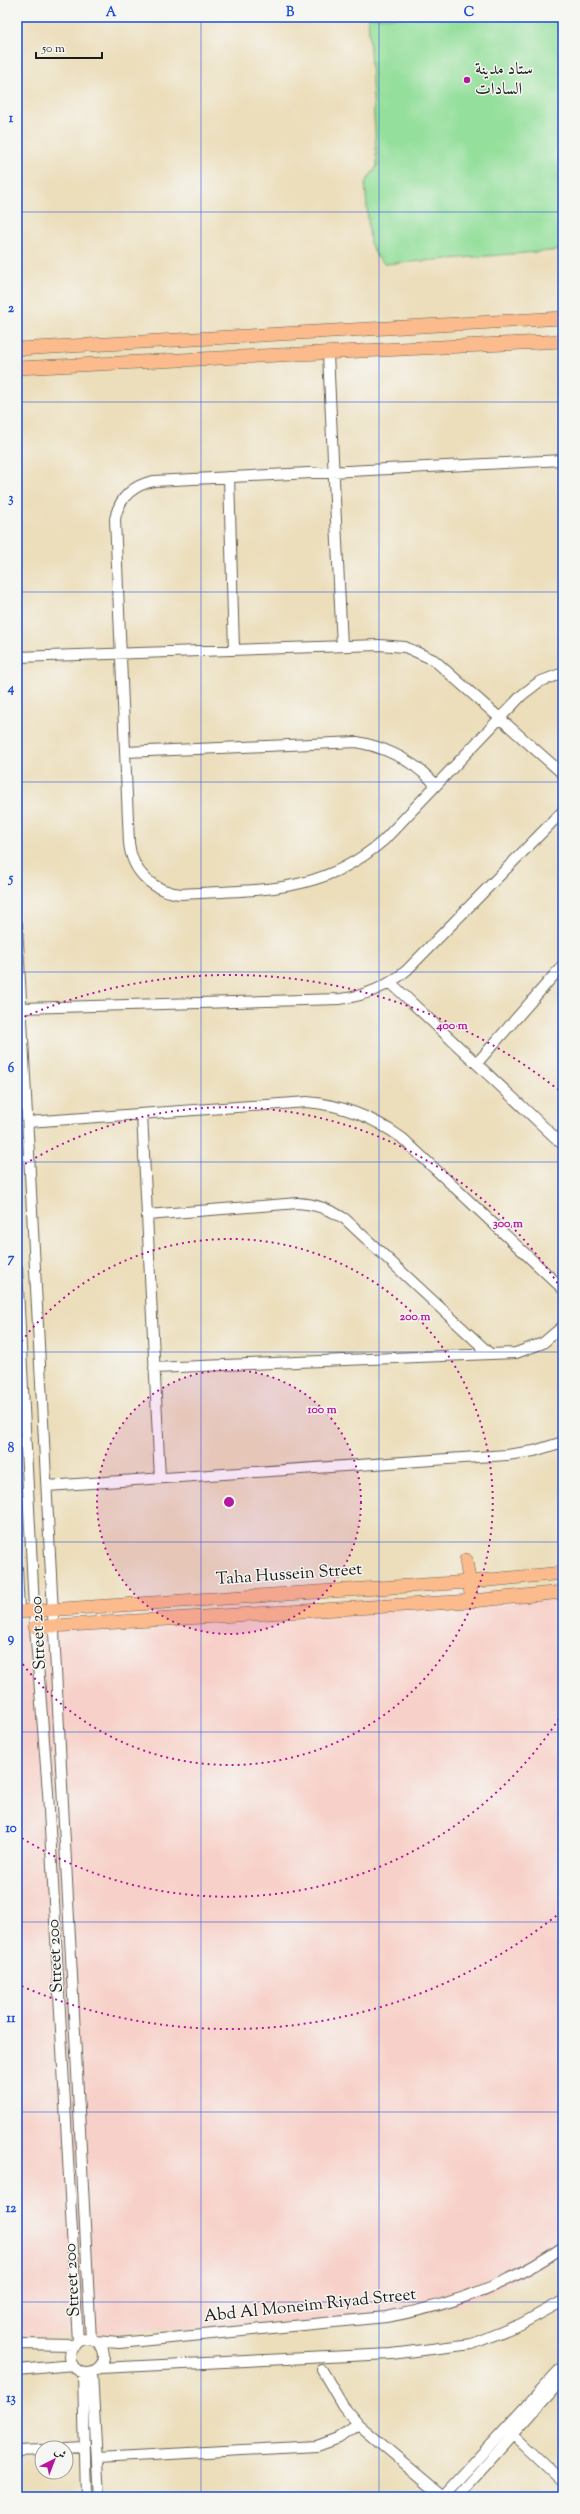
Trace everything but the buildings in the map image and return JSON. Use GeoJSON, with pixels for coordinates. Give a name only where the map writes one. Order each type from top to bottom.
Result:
{"type":"FeatureCollection","features":[{"type":"Feature","properties":{"kind":"main road"},"geometry":{"type":"LineString","coordinates":[[17,349],[563,318]]}},
{"type":"Feature","properties":{"kind":"main road"},"geometry":{"type":"LineString","coordinates":[[17,368],[328,354],[563,341]]}},
{"type":"Feature","properties":{"kind":"main road"},"geometry":{"type":"LineString","coordinates":[[466,1560],[472,1601]]}},
{"type":"Feature","properties":{"kind":"main road","name":"Taha Hussein Street"},"geometry":{"type":"LineString","coordinates":[[18,1612],[469,1582],[563,1573]]}},
{"type":"Feature","properties":{"kind":"main road"},"geometry":{"type":"LineString","coordinates":[[35,1627],[472,1601],[563,1592]]}},
{"type":"Feature","properties":{"kind":"street"},"geometry":{"type":"LineString","coordinates":[[328,354],[342,646]]}},
{"type":"Feature","properties":{"kind":"street"},"geometry":{"type":"LineString","coordinates":[[563,460],[147,482],[135,487],[121,501],[115,519],[125,752],[132,857],[138,870],[148,881],[160,889],[174,894],[282,888],[325,877],[351,864],[373,849],[436,786],[499,717],[530,688],[549,678],[563,674]]}},
{"type":"Feature","properties":{"kind":"street"},"geometry":{"type":"LineString","coordinates":[[229,477],[234,650]]}},
{"type":"Feature","properties":{"kind":"street"},"geometry":{"type":"LineString","coordinates":[[17,657],[396,645],[425,654],[443,667],[563,774]]}},
{"type":"Feature","properties":{"kind":"street"},"geometry":{"type":"LineString","coordinates":[[125,752],[357,742],[380,748],[401,756],[420,769],[436,786]]}},
{"type":"Feature","properties":{"kind":"street"},"geometry":{"type":"LineString","coordinates":[[22,1008],[340,999],[362,996],[391,983],[407,970],[563,811]]}},
{"type":"Feature","properties":{"kind":"street","name":"Street 200"},"geometry":{"type":"LineString","coordinates":[[17,924],[93,2341]]}},
{"type":"Feature","properties":{"kind":"street"},"geometry":{"type":"LineString","coordinates":[[476,1064],[563,965]]}},
{"type":"Feature","properties":{"kind":"street"},"geometry":{"type":"LineString","coordinates":[[391,983],[563,1145]]}},
{"type":"Feature","properties":{"kind":"street"},"geometry":{"type":"LineString","coordinates":[[28,1122],[307,1102],[335,1106],[362,1115],[402,1138],[563,1289]]}},
{"type":"Feature","properties":{"kind":"street"},"geometry":{"type":"LineString","coordinates":[[142,1114],[160,1478]]}},
{"type":"Feature","properties":{"kind":"street"},"geometry":{"type":"LineString","coordinates":[[146,1215],[298,1203],[323,1207],[345,1219],[490,1354]]}},
{"type":"Feature","properties":{"kind":"street","name":"Street 200"},"geometry":{"type":"LineString","coordinates":[[17,1269],[34,1611],[48,1792],[76,2343]]}},
{"type":"Feature","properties":{"kind":"street"},"geometry":{"type":"LineString","coordinates":[[154,1368],[516,1353],[530,1349],[550,1338],[563,1326]]}},
{"type":"Feature","properties":{"kind":"street"},"geometry":{"type":"LineString","coordinates":[[47,1486],[507,1455],[534,1451],[563,1442]]}},
{"type":"Feature","properties":{"kind":"street"},"geometry":{"type":"LineString","coordinates":[[17,1568],[18,1612]]}},
{"type":"Feature","properties":{"kind":"street","name":"Abd Al Moneim Riyad Street"},"geometry":{"type":"LineString","coordinates":[[93,2341],[119,2343],[415,2312],[471,2296],[498,2285],[525,2272],[563,2247]]}},
{"type":"Feature","properties":{"kind":"street"},"geometry":{"type":"LineString","coordinates":[[17,2370],[72,2366],[92,2371],[391,2354],[472,2344],[522,2324],[563,2301]]}},
{"type":"Feature","properties":{"kind":"street"},"geometry":{"type":"LineString","coordinates":[[17,2344],[76,2343],[93,2341],[103,2352],[104,2360],[92,2371],[83,2447],[86,2497]]}},
{"type":"Feature","properties":{"kind":"street"},"geometry":{"type":"LineString","coordinates":[[72,2366],[70,2352],[76,2343]]}},
{"type":"Feature","properties":{"kind":"street"},"geometry":{"type":"LineString","coordinates":[[322,2370],[343,2406],[358,2424],[442,2496],[563,2366]]}},
{"type":"Feature","properties":{"kind":"street"},"geometry":{"type":"LineString","coordinates":[[92,2371],[99,2497]]}},
{"type":"Feature","properties":{"kind":"street"},"geometry":{"type":"LineString","coordinates":[[457,2497],[563,2379]]}},
{"type":"Feature","properties":{"kind":"street"},"geometry":{"type":"LineString","coordinates":[[97,2458],[317,2446],[339,2438],[358,2424]]}},
{"type":"Feature","properties":{"kind":"street"},"geometry":{"type":"LineString","coordinates":[[505,2428],[563,2482]]}},
{"type":"Feature","properties":{"kind":"street"},"geometry":{"type":"LineString","coordinates":[[74,2448],[83,2447]]}},
{"type":"Feature","properties":{"kind":"street"},"geometry":{"type":"LineString","coordinates":[[17,2451],[34,2450]]}},
{"type":"Feature","properties":{"kind":"shaded area"},"geometry":{"type":"Polygon","coordinates":[[[563,1583],[563,2257],[528,2276],[461,2305],[387,2318],[17,2338],[17,1621],[481,1592],[548,1586],[563,1583]]]}},
{"type":"Feature","properties":{"kind":"green space","name":"ستاد مدينة السادات"},"geometry":{"type":"Polygon","coordinates":[[[368,17],[563,17],[563,250],[385,264],[377,257],[370,243],[365,183],[377,166],[368,17]]]}},
{"type":"Feature","properties":{"kind":"place","name":"ستاد مدينة السادات"},"geometry":{"type":"Point","coordinates":[467,80]}}]}
